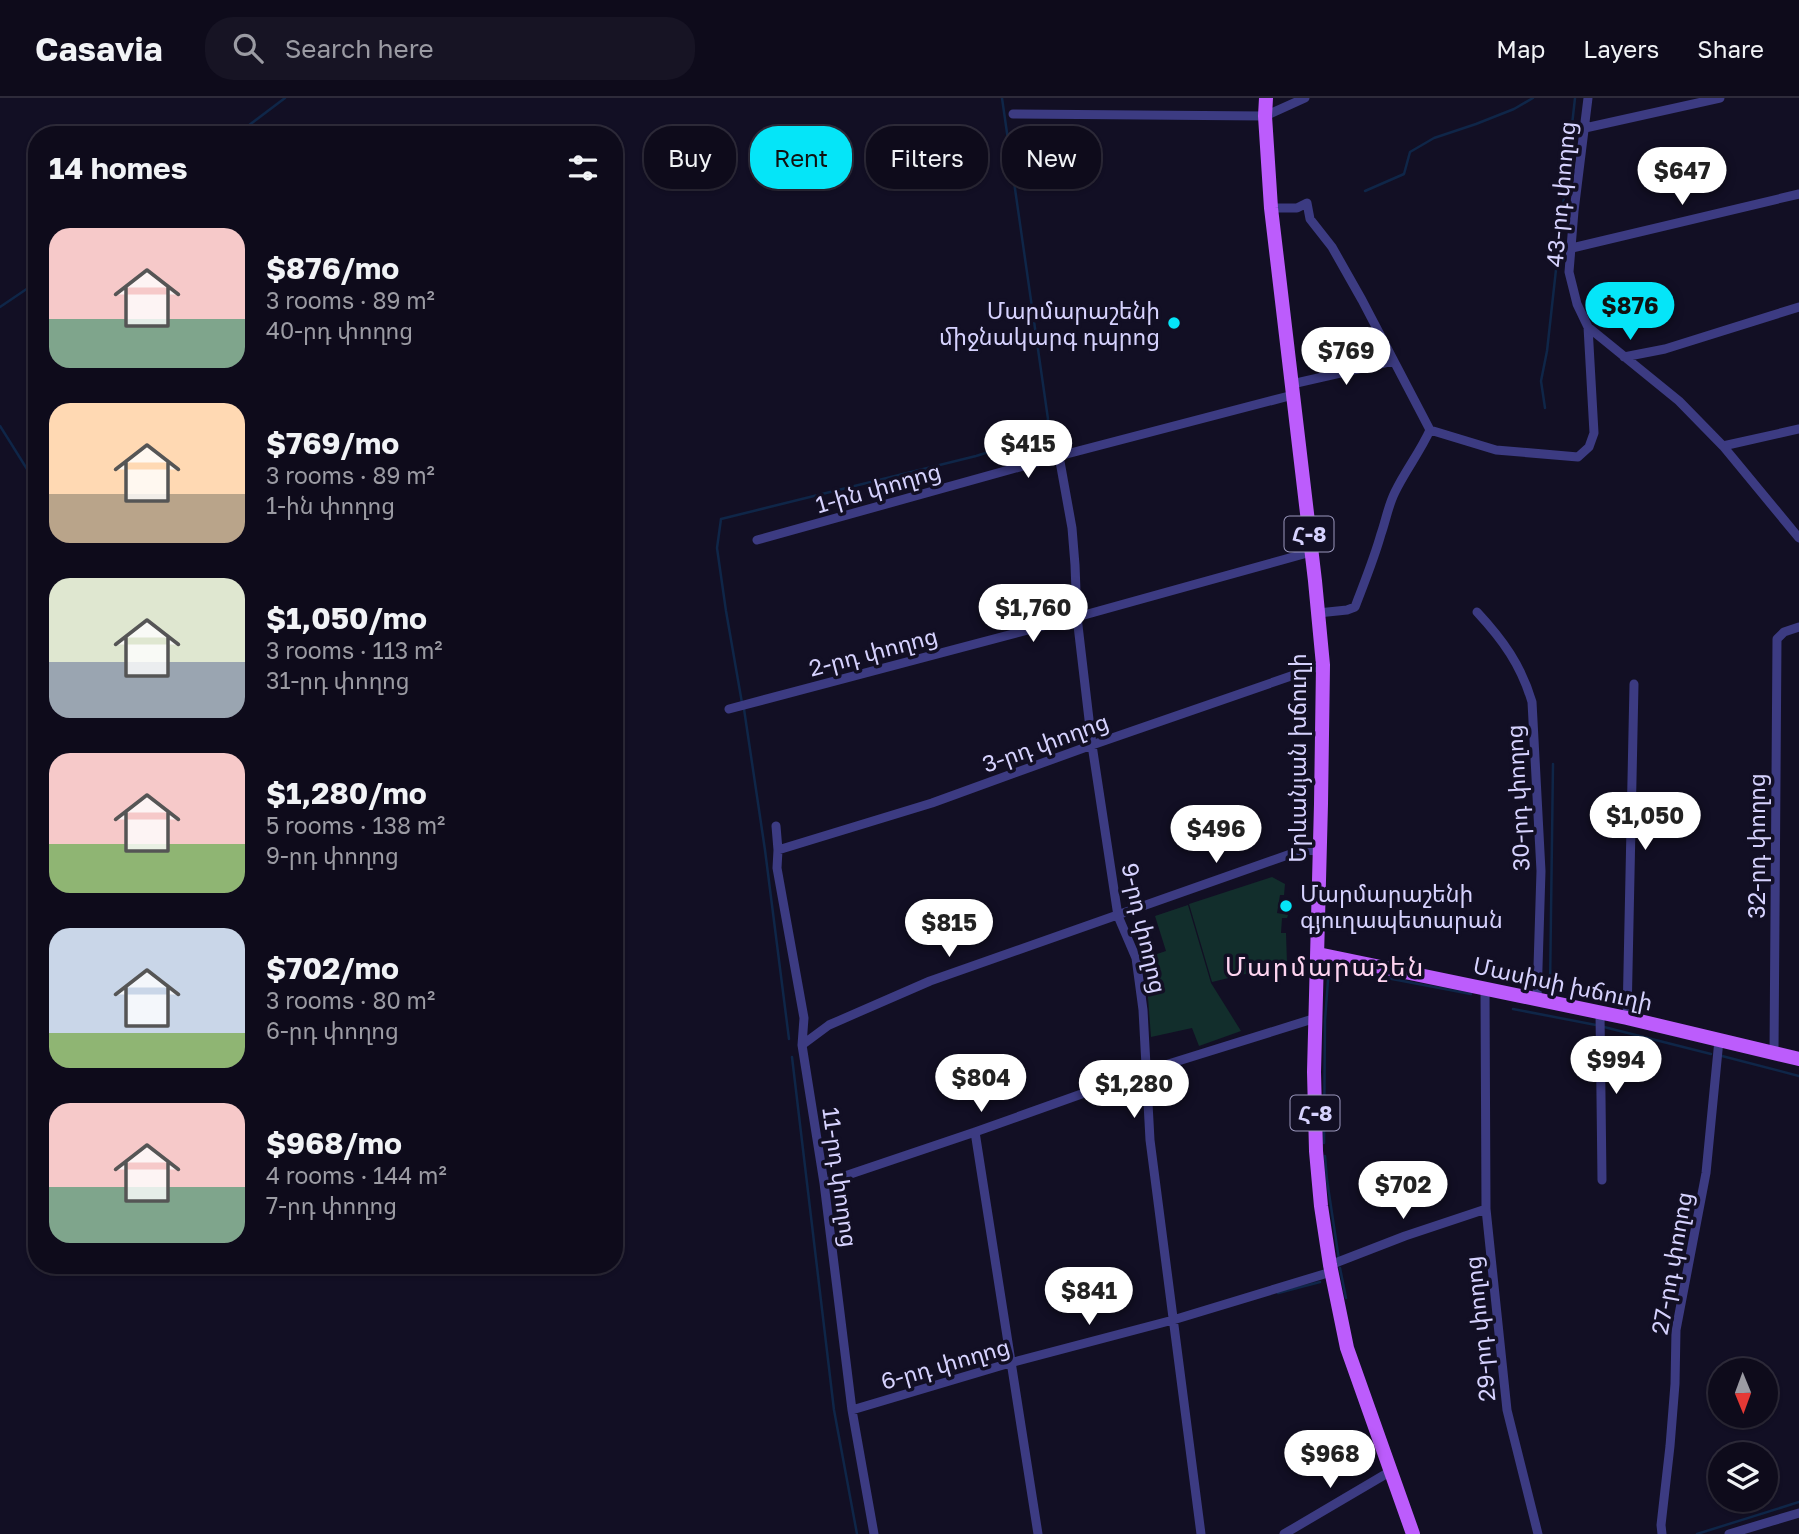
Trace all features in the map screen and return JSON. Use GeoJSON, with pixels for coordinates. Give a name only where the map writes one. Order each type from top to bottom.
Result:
{"type":"FeatureCollection","features":[{"type":"Feature","properties":{"kind":"main road","name":"Երևանյան խճուղի"},"geometry":{"type":"LineString","coordinates":[[1266,98],[1270,208],[1323,665],[1314,1072],[1316,1151],[1331,1269],[1347,1348],[1413,1534]]}},
{"type":"Feature","properties":{"kind":"main road","name":"Մասիսի խճուղի"},"geometry":{"type":"LineString","coordinates":[[1318,954],[1627,1018],[1799,1059]]}},
{"type":"Feature","properties":{"kind":"street"},"geometry":{"type":"LineString","coordinates":[[1013,114],[1265,116],[1306,98]]}},
{"type":"Feature","properties":{"kind":"street","name":"43-րդ փողոց"},"geometry":{"type":"LineString","coordinates":[[1588,98],[1569,272],[1577,304],[1588,327],[1679,401],[1723,446],[1799,538]]}},
{"type":"Feature","properties":{"kind":"street"},"geometry":{"type":"LineString","coordinates":[[1585,128],[1720,98]]}},
{"type":"Feature","properties":{"kind":"street"},"geometry":{"type":"LineString","coordinates":[[1572,248],[1799,194]]}},
{"type":"Feature","properties":{"kind":"street"},"geometry":{"type":"LineString","coordinates":[[1270,208],[1297,208],[1307,202],[1310,219],[1332,247],[1430,430],[1496,450],[1578,457],[1589,447],[1594,433],[1588,327]]}},
{"type":"Feature","properties":{"kind":"street"},"geometry":{"type":"LineString","coordinates":[[1624,357],[1665,349],[1799,307]]}},
{"type":"Feature","properties":{"kind":"street","name":"1-ին փողոց"},"geometry":{"type":"LineString","coordinates":[[757,540],[1393,361]]}},
{"type":"Feature","properties":{"kind":"street"},"geometry":{"type":"LineString","coordinates":[[1723,446],[1799,429]]}},
{"type":"Feature","properties":{"kind":"street"},"geometry":{"type":"LineString","coordinates":[[1318,613],[1355,607],[1395,492],[1430,430]]}},
{"type":"Feature","properties":{"kind":"street","name":"9-րդ փողոց"},"geometry":{"type":"LineString","coordinates":[[1059,456],[1072,528],[1077,617],[1092,745],[1118,916],[1136,958],[1143,1010],[1150,1140],[1201,1534]]}},
{"type":"Feature","properties":{"kind":"street","name":"2-րդ փողոց"},"geometry":{"type":"LineString","coordinates":[[729,709],[1311,552]]}},
{"type":"Feature","properties":{"kind":"street","name":"30-րդ փողոց"},"geometry":{"type":"LineString","coordinates":[[1477,612],[1510,654],[1525,679],[1532,702],[1541,871],[1537,999]]}},
{"type":"Feature","properties":{"kind":"street","name":"32-րդ փողոց"},"geometry":{"type":"LineString","coordinates":[[1774,1053],[1777,639],[1784,632],[1799,626]]}},
{"type":"Feature","properties":{"kind":"street","name":"3-րդ փողոց"},"geometry":{"type":"LineString","coordinates":[[778,850],[932,803],[1323,665]]}},
{"type":"Feature","properties":{"kind":"street"},"geometry":{"type":"LineString","coordinates":[[1627,1018],[1634,684]]}},
{"type":"Feature","properties":{"kind":"street","name":"11-րդ փողոց"},"geometry":{"type":"LineString","coordinates":[[776,827],[777,868],[804,1018],[802,1045],[824,1183],[852,1410],[874,1534]]}},
{"type":"Feature","properties":{"kind":"street"},"geometry":{"type":"LineString","coordinates":[[802,1045],[829,1025],[930,981],[1302,850],[1320,851]]}},
{"type":"Feature","properties":{"kind":"street","name":"29-րդ փողոց"},"geometry":{"type":"LineString","coordinates":[[1485,990],[1486,1209],[1507,1410],[1538,1534]]}},
{"type":"Feature","properties":{"kind":"street"},"geometry":{"type":"LineString","coordinates":[[1600,1013],[1602,1180]]}},
{"type":"Feature","properties":{"kind":"street"},"geometry":{"type":"LineString","coordinates":[[824,1183],[1146,1070],[1315,1018]]}},
{"type":"Feature","properties":{"kind":"street","name":"27-րդ փողոց"},"geometry":{"type":"LineString","coordinates":[[1662,1534],[1675,1384],[1676,1330],[1706,1173],[1719,1040]]}},
{"type":"Feature","properties":{"kind":"street"},"geometry":{"type":"LineString","coordinates":[[975,1132],[1038,1534]]}},
{"type":"Feature","properties":{"kind":"street","name":"6-րդ փողոց"},"geometry":{"type":"LineString","coordinates":[[852,1410],[1010,1363],[1173,1320],[1331,1269],[1405,1236],[1486,1209]]}},
{"type":"Feature","properties":{"kind":"street"},"geometry":{"type":"LineString","coordinates":[[1284,1534],[1391,1471]]}},
{"type":"Feature","properties":{"kind":"street"},"geometry":{"type":"LineString","coordinates":[[1729,1534],[1749,1531],[1799,1513]]}},
{"type":"Feature","properties":{"kind":"green space"},"geometry":{"type":"Polygon","coordinates":[[[1272,877],[1285,884],[1277,913],[1288,915],[1287,918],[1282,918],[1281,933],[1286,933],[1287,964],[1212,982],[1189,904],[1272,877]]]}},
{"type":"Feature","properties":{"kind":"green space"},"geometry":{"type":"Polygon","coordinates":[[[1188,905],[1211,983],[1241,1031],[1199,1046],[1192,1028],[1151,1037],[1145,958],[1166,951],[1155,916],[1188,905]]]}},
{"type":"Feature","properties":{"kind":"waterway"},"geometry":{"type":"LineString","coordinates":[[248,126],[285,98]]}},
{"type":"Feature","properties":{"kind":"waterway"},"geometry":{"type":"LineString","coordinates":[[742,703],[717,548],[721,519],[976,456],[1043,435],[1048,419],[1002,98]]}},
{"type":"Feature","properties":{"kind":"waterway"},"geometry":{"type":"LineString","coordinates":[[1365,191],[1404,174],[1410,152],[1434,138],[1514,109],[1533,98]]}},
{"type":"Feature","properties":{"kind":"waterway"},"geometry":{"type":"LineString","coordinates":[[1545,408],[1541,381],[1547,351],[1575,98]]}},
{"type":"Feature","properties":{"kind":"waterway"},"geometry":{"type":"LineString","coordinates":[[0,307],[28,288]]}},
{"type":"Feature","properties":{"kind":"waterway"},"geometry":{"type":"LineString","coordinates":[[0,426],[28,471]]}},
{"type":"Feature","properties":{"kind":"waterway"},"geometry":{"type":"LineString","coordinates":[[744,709],[789,1039]]}},
{"type":"Feature","properties":{"kind":"waterway"},"geometry":{"type":"LineString","coordinates":[[1550,988],[1553,764]]}},
{"type":"Feature","properties":{"kind":"waterway"},"geometry":{"type":"LineString","coordinates":[[1324,1143],[1325,1020],[1329,967],[1471,994]]}},
{"type":"Feature","properties":{"kind":"waterway"},"geometry":{"type":"LineString","coordinates":[[1513,1009],[1596,1025]]}},
{"type":"Feature","properties":{"kind":"waterway"},"geometry":{"type":"LineString","coordinates":[[1604,1027],[1711,1054]]}},
{"type":"Feature","properties":{"kind":"waterway"},"geometry":{"type":"LineString","coordinates":[[1722,1056],[1799,1076]]}},
{"type":"Feature","properties":{"kind":"waterway"},"geometry":{"type":"LineString","coordinates":[[792,1057],[834,1410],[857,1534]]}},
{"type":"Feature","properties":{"kind":"waterway"},"geometry":{"type":"LineString","coordinates":[[1325,1156],[1339,1260]]}},
{"type":"Feature","properties":{"kind":"waterway"},"geometry":{"type":"LineString","coordinates":[[1340,1268],[1346,1298]]}},
{"type":"Feature","properties":{"kind":"waterway"},"geometry":{"type":"LineString","coordinates":[[1278,1293],[1320,1282]]}},
{"type":"Feature","properties":{"kind":"waterway"},"geometry":{"type":"LineString","coordinates":[[1697,1534],[1799,1502]]}},
{"type":"Feature","properties":{"kind":"place","name":"Մարմարաշենի միջնակարգ դպրոց"},"geometry":{"type":"Point","coordinates":[1174,323]}},
{"type":"Feature","properties":{"kind":"place","name":"Մարմարաշենի գյուղապետարան"},"geometry":{"type":"Point","coordinates":[1286,906]}},
{"type":"Feature","properties":{"kind":"district","name":"Մարմարաշեն"},"geometry":{"type":"Point","coordinates":[1325,966]}}]}
